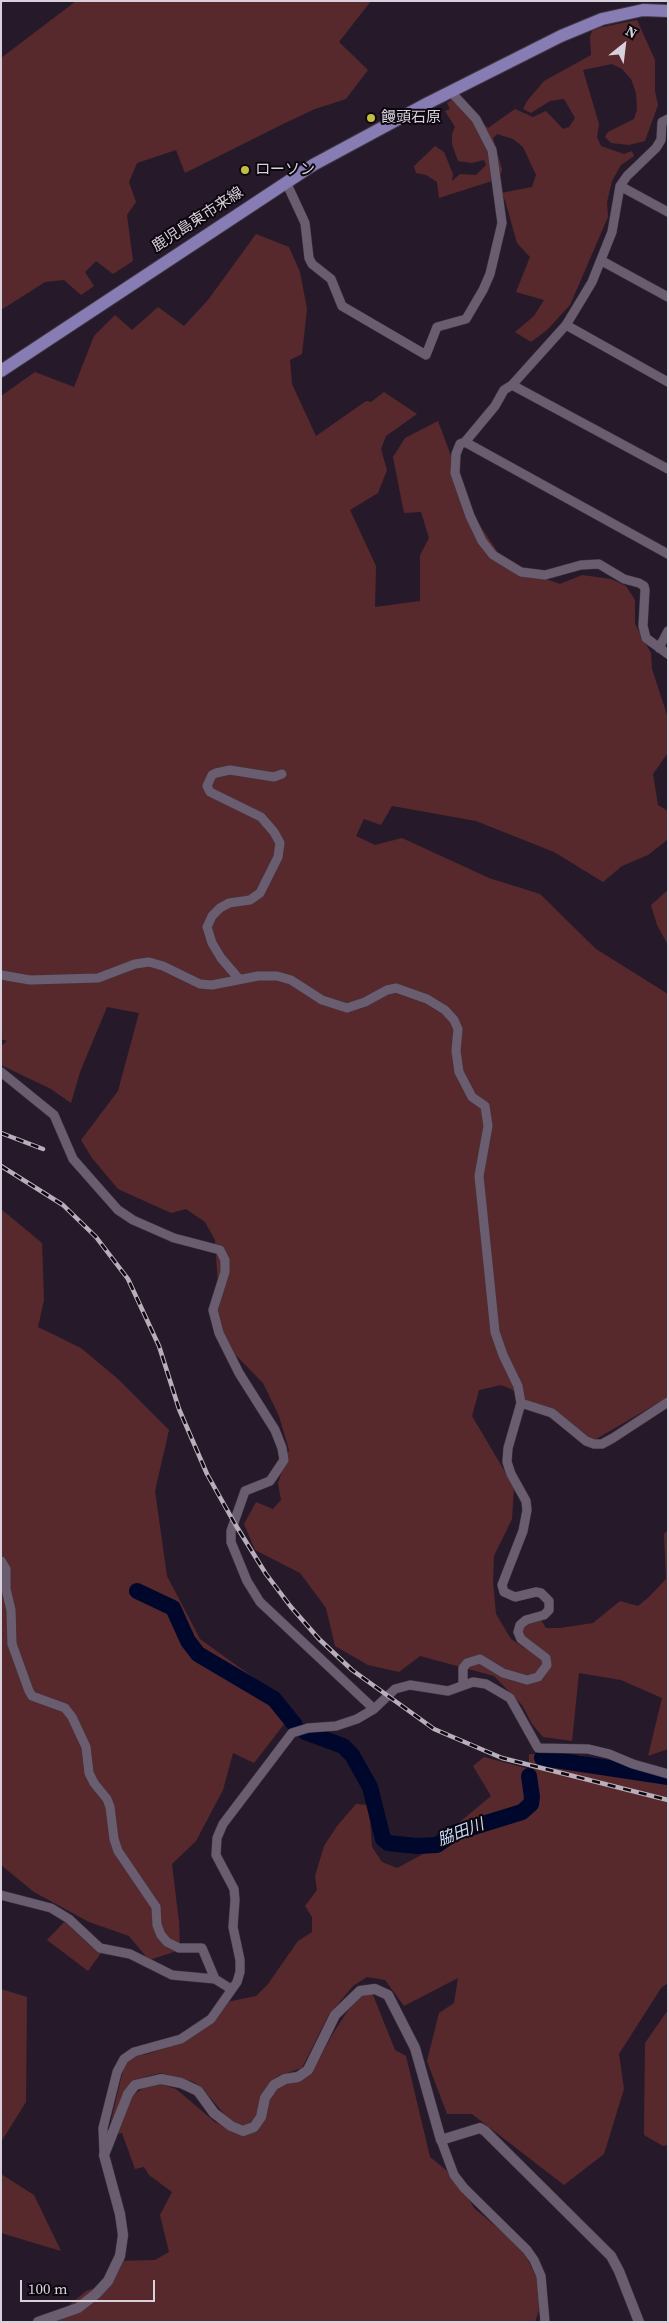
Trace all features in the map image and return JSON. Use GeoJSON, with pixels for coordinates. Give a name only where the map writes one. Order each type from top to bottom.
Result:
{"type":"FeatureCollection","features":[{"type":"Feature","properties":{"kind":"main road","name":"鹿児島東市来線"},"geometry":{"type":"LineString","coordinates":[[1,371],[322,160],[561,36],[602,19],[643,10],[668,11]]}},
{"type":"Feature","properties":{"kind":"street"},"geometry":{"type":"LineString","coordinates":[[286,182],[305,223],[309,258],[312,264],[331,279],[342,306],[426,355],[436,327],[466,320],[490,274],[502,223],[492,150],[476,118],[450,92]]}},
{"type":"Feature","properties":{"kind":"street"},"geometry":{"type":"LineString","coordinates":[[668,119],[662,122],[661,140],[656,148],[627,176],[620,186],[612,232],[602,261],[566,326],[512,385],[504,390],[495,406],[465,442],[460,444],[456,454],[455,473],[470,516],[482,541],[493,555],[521,572],[545,575],[581,565],[599,564],[624,579],[639,583],[644,586],[645,590],[643,626],[646,638],[668,654]]}},
{"type":"Feature","properties":{"kind":"street"},"geometry":{"type":"LineString","coordinates":[[620,186],[668,212]]}},
{"type":"Feature","properties":{"kind":"street"},"geometry":{"type":"LineString","coordinates":[[602,261],[668,296]]}},
{"type":"Feature","properties":{"kind":"street"},"geometry":{"type":"LineString","coordinates":[[566,326],[668,382]]}},
{"type":"Feature","properties":{"kind":"street"},"geometry":{"type":"LineString","coordinates":[[512,385],[668,469]]}},
{"type":"Feature","properties":{"kind":"street"},"geometry":{"type":"LineString","coordinates":[[465,442],[668,554]]}},
{"type":"Feature","properties":{"kind":"street"},"geometry":{"type":"LineString","coordinates":[[659,648],[668,631]]}},
{"type":"Feature","properties":{"kind":"street"},"geometry":{"type":"LineString","coordinates":[[239,979],[212,944],[207,927],[212,916],[220,908],[229,904],[250,900],[260,893],[278,857],[280,843],[274,832],[261,817],[210,792],[207,786],[212,775],[216,772],[230,770],[274,777],[282,774]]}},
{"type":"Feature","properties":{"kind":"street"},"geometry":{"type":"LineString","coordinates":[[1,975],[30,980],[98,978],[135,964],[149,962],[164,966],[200,984],[212,985],[258,976],[277,976],[291,980],[322,1000],[347,1008],[396,988],[427,999],[445,1010],[454,1020],[458,1029],[456,1051],[459,1072],[472,1097],[484,1106],[488,1126],[479,1176],[495,1332],[518,1386],[521,1403],[508,1448],[507,1462],[511,1474],[526,1501],[527,1510],[523,1531],[502,1585],[504,1592],[515,1597],[536,1592],[541,1593],[549,1601],[549,1610],[544,1615],[526,1620],[520,1625],[518,1632],[521,1639],[546,1658],[547,1665],[538,1677],[527,1680],[503,1673],[480,1659],[473,1660],[463,1668],[463,1684]]}},
{"type":"Feature","properties":{"kind":"street"},"geometry":{"type":"LineString","coordinates":[[1,1072],[54,1116],[73,1158],[118,1210],[133,1220],[174,1238],[220,1250],[226,1260],[225,1272],[213,1310],[217,1325],[239,1373],[275,1430],[282,1448],[284,1460],[270,1481],[245,1491],[231,1531],[231,1542],[247,1580],[260,1602],[374,1709]]}},
{"type":"Feature","properties":{"kind":"street"},"geometry":{"type":"LineString","coordinates":[[521,1403],[552,1413],[586,1441],[602,1444],[668,1402]]}},
{"type":"Feature","properties":{"kind":"street"},"geometry":{"type":"LineString","coordinates":[[1,1560],[6,1569],[6,1589],[11,1610],[12,1644],[29,1691],[32,1696],[65,1708],[72,1717],[86,1747],[89,1773],[94,1783],[107,1799],[110,1807],[114,1839],[118,1851],[156,1906],[157,1925],[161,1935],[167,1942],[179,1948],[202,1948],[214,1979]]}},
{"type":"Feature","properties":{"kind":"street"},"geometry":{"type":"LineString","coordinates":[[38,2322],[56,2319],[78,2308],[96,2294],[108,2281],[120,2256],[123,2235],[120,2214],[104,2155],[103,2128],[117,2072],[124,2059],[134,2052],[181,2039],[211,2019],[240,1972],[240,1960],[233,1927],[234,1888],[222,1867],[215,1846],[223,1824],[292,1733],[308,1728],[336,1726],[357,1719],[374,1709],[395,1689],[410,1685],[448,1691],[463,1684],[473,1682],[486,1684],[510,1698],[538,1748],[588,1749],[668,1774]]}},
{"type":"Feature","properties":{"kind":"street"},"geometry":{"type":"LineString","coordinates":[[1,1895],[50,1908],[69,1920],[100,1948],[130,1954],[172,1975],[214,1979],[231,1989]]}},
{"type":"Feature","properties":{"kind":"street"},"geometry":{"type":"LineString","coordinates":[[104,2155],[128,2094],[135,2085],[161,2078],[182,2083],[198,2091],[214,2113],[231,2126],[243,2130],[254,2127],[261,2117],[265,2098],[274,2085],[285,2079],[298,2077],[308,2070],[335,2015],[360,1991],[375,1990],[388,1995],[391,1999],[415,2048],[441,2140],[454,2175],[464,2188],[527,2250],[534,2260],[541,2276],[545,2322]]}},
{"type":"Feature","properties":{"kind":"street"},"geometry":{"type":"LineString","coordinates":[[441,2140],[480,2128],[485,2131],[611,2256],[619,2270],[639,2322]]}},
{"type":"Feature","properties":{"kind":"shaded area"},"geometry":{"type":"Polygon","coordinates":[[[76,1],[371,1],[339,42],[368,70],[346,99],[315,109],[185,173],[176,150],[137,163],[129,182],[136,202],[127,215],[133,261],[113,274],[96,261],[85,272],[94,286],[81,295],[64,280],[45,282],[1,310],[1,58],[76,1]]]}},
{"type":"Feature","properties":{"kind":"shaded area"},"geometry":{"type":"Polygon","coordinates":[[[637,20],[655,60],[655,91],[658,105],[645,141],[629,145],[611,143],[605,137],[608,132],[634,119],[637,110],[636,93],[631,79],[622,69],[612,64],[583,70],[599,124],[597,137],[601,146],[624,154],[632,151],[634,156],[621,165],[612,181],[607,202],[608,217],[570,305],[547,330],[531,342],[515,332],[534,316],[544,300],[516,292],[530,257],[517,243],[505,200],[501,193],[532,187],[536,175],[523,147],[513,139],[497,134],[493,138],[502,169],[501,174],[489,182],[439,198],[437,182],[426,175],[416,173],[414,166],[435,146],[444,152],[453,174],[452,181],[460,174],[476,175],[486,165],[484,160],[472,163],[458,161],[452,144],[452,134],[455,127],[445,111],[450,109],[447,103],[456,96],[488,128],[515,109],[533,117],[546,111],[563,129],[569,127],[575,118],[564,99],[550,101],[531,113],[523,109],[527,101],[544,81],[591,55],[590,37],[593,29],[637,20]]]}},
{"type":"Feature","properties":{"kind":"shaded area"},"geometry":{"type":"Polygon","coordinates":[[[256,234],[289,247],[300,272],[307,309],[302,354],[290,360],[292,384],[316,436],[366,401],[371,402],[384,392],[417,414],[386,436],[381,449],[387,470],[378,493],[350,510],[376,566],[375,607],[420,601],[420,555],[429,538],[421,512],[404,513],[393,457],[405,438],[438,421],[473,515],[499,554],[524,571],[560,584],[582,575],[611,579],[626,586],[635,600],[635,624],[651,653],[652,669],[668,718],[667,754],[653,774],[658,805],[668,811],[667,840],[648,855],[622,866],[603,882],[554,852],[476,821],[392,806],[381,825],[364,819],[356,836],[375,845],[402,838],[489,878],[540,894],[596,949],[668,994],[668,1397],[586,1445],[511,1389],[501,1385],[479,1390],[472,1416],[514,1487],[512,1519],[494,1556],[493,1582],[496,1614],[511,1639],[529,1651],[535,1647],[518,1634],[516,1627],[537,1613],[546,1628],[560,1628],[593,1623],[620,1601],[638,1606],[649,1597],[666,1579],[664,1534],[668,1530],[668,1749],[648,1756],[662,1698],[621,1680],[579,1673],[572,1741],[543,1737],[532,1724],[522,1705],[494,1676],[420,1656],[399,1672],[368,1665],[335,1646],[326,1608],[300,1573],[255,1550],[244,1524],[256,1502],[273,1509],[281,1500],[278,1483],[289,1450],[279,1416],[263,1383],[218,1337],[214,1320],[218,1287],[215,1240],[205,1222],[186,1209],[171,1213],[118,1189],[92,1158],[81,1140],[118,1091],[139,1013],[107,1007],[80,1072],[71,1103],[51,1089],[1,1065],[1,1046],[7,1041],[1,1039],[1,396],[35,372],[74,387],[94,336],[115,315],[132,330],[158,307],[184,326],[208,300],[256,234]]]}},
{"type":"Feature","properties":{"kind":"shaded area"},"geometry":{"type":"Polygon","coordinates":[[[668,890],[668,945],[657,925],[651,905],[668,890]]]}},
{"type":"Feature","properties":{"kind":"shaded area"},"geometry":{"type":"Polygon","coordinates":[[[1,1209],[42,1243],[44,1300],[38,1327],[81,1348],[118,1379],[169,1430],[155,1491],[167,1576],[200,1639],[279,1696],[285,1723],[254,1763],[233,1753],[223,1790],[196,1841],[172,1864],[179,1922],[180,1950],[149,1960],[129,1936],[89,1922],[34,1892],[1,1865],[1,1209]]]}},
{"type":"Feature","properties":{"kind":"shaded area"},"geometry":{"type":"Polygon","coordinates":[[[529,1754],[580,1755],[668,1774],[668,1983],[661,1988],[619,2054],[624,2089],[604,2154],[564,2185],[472,2114],[447,2114],[427,2061],[439,2013],[454,2003],[458,1978],[404,2006],[385,1980],[367,1977],[353,1986],[328,2016],[302,2068],[278,2076],[268,2085],[261,2096],[256,2116],[248,2125],[239,2126],[224,2114],[202,2088],[194,2082],[161,2073],[144,2077],[125,2092],[109,2129],[124,2066],[133,2056],[148,2054],[185,2041],[227,2002],[256,1996],[268,1984],[298,1941],[312,1932],[312,1917],[305,1906],[317,1890],[315,1876],[324,1846],[337,1826],[356,1804],[369,1805],[372,1847],[382,1862],[397,1868],[427,1852],[491,1796],[473,1766],[484,1757],[529,1769],[529,1754]]]}},
{"type":"Feature","properties":{"kind":"shaded area"},"geometry":{"type":"Polygon","coordinates":[[[65,1921],[89,1945],[101,1953],[88,1971],[47,1940],[65,1921]]]}},
{"type":"Feature","properties":{"kind":"shaded area"},"geometry":{"type":"Polygon","coordinates":[[[1,1989],[27,1997],[26,2102],[1,2142],[1,1989]]]}},
{"type":"Feature","properties":{"kind":"shaded area"},"geometry":{"type":"Polygon","coordinates":[[[362,1994],[373,1995],[395,2050],[406,2056],[430,2157],[457,2179],[474,2208],[506,2235],[526,2256],[538,2281],[539,2310],[535,2322],[53,2322],[55,2317],[86,2291],[112,2282],[116,2261],[155,2260],[169,2252],[160,2215],[172,2192],[149,2175],[144,2167],[135,2169],[122,2133],[115,2134],[132,2096],[146,2086],[160,2084],[176,2089],[215,2122],[235,2132],[254,2131],[269,2098],[280,2086],[296,2082],[312,2073],[332,2035],[351,2006],[362,1994]]]}},
{"type":"Feature","properties":{"kind":"shaded area"},"geometry":{"type":"Polygon","coordinates":[[[668,2010],[668,2145],[663,2146],[644,2135],[645,2043],[668,2010]]]}},
{"type":"Feature","properties":{"kind":"shaded area"},"geometry":{"type":"Polygon","coordinates":[[[1,2174],[34,2195],[61,2251],[1,2233],[1,2174]]]}},
{"type":"Feature","properties":{"kind":"waterway","name":"脇田川"},"geometry":{"type":"LineString","coordinates":[[137,1591],[173,1608],[188,1641],[198,1654],[274,1699],[295,1725]]}},
{"type":"Feature","properties":{"kind":"waterway","name":"脇田川"},"geometry":{"type":"LineString","coordinates":[[305,1732],[343,1746],[352,1755],[370,1787],[383,1839],[388,1843],[417,1846],[437,1845],[454,1833],[522,1812],[531,1804],[529,1776]]}},
{"type":"Feature","properties":{"kind":"waterway","name":"脇田川"},"geometry":{"type":"LineString","coordinates":[[542,1758],[668,1777]]}},
{"type":"Feature","properties":{"kind":"railway"},"geometry":{"type":"LineString","coordinates":[[1,1133],[43,1149]]}},
{"type":"Feature","properties":{"kind":"railway"},"geometry":{"type":"LineString","coordinates":[[1,1166],[63,1205],[96,1237],[128,1279],[159,1346],[179,1409],[207,1474],[266,1574],[319,1639],[352,1670],[434,1729],[502,1758],[668,1800]]}},
{"type":"Feature","properties":{"kind":"place","name":"饅頭石原"},"geometry":{"type":"Point","coordinates":[371,118]}},
{"type":"Feature","properties":{"kind":"place","name":"ローソン"},"geometry":{"type":"Point","coordinates":[245,170]}}]}
